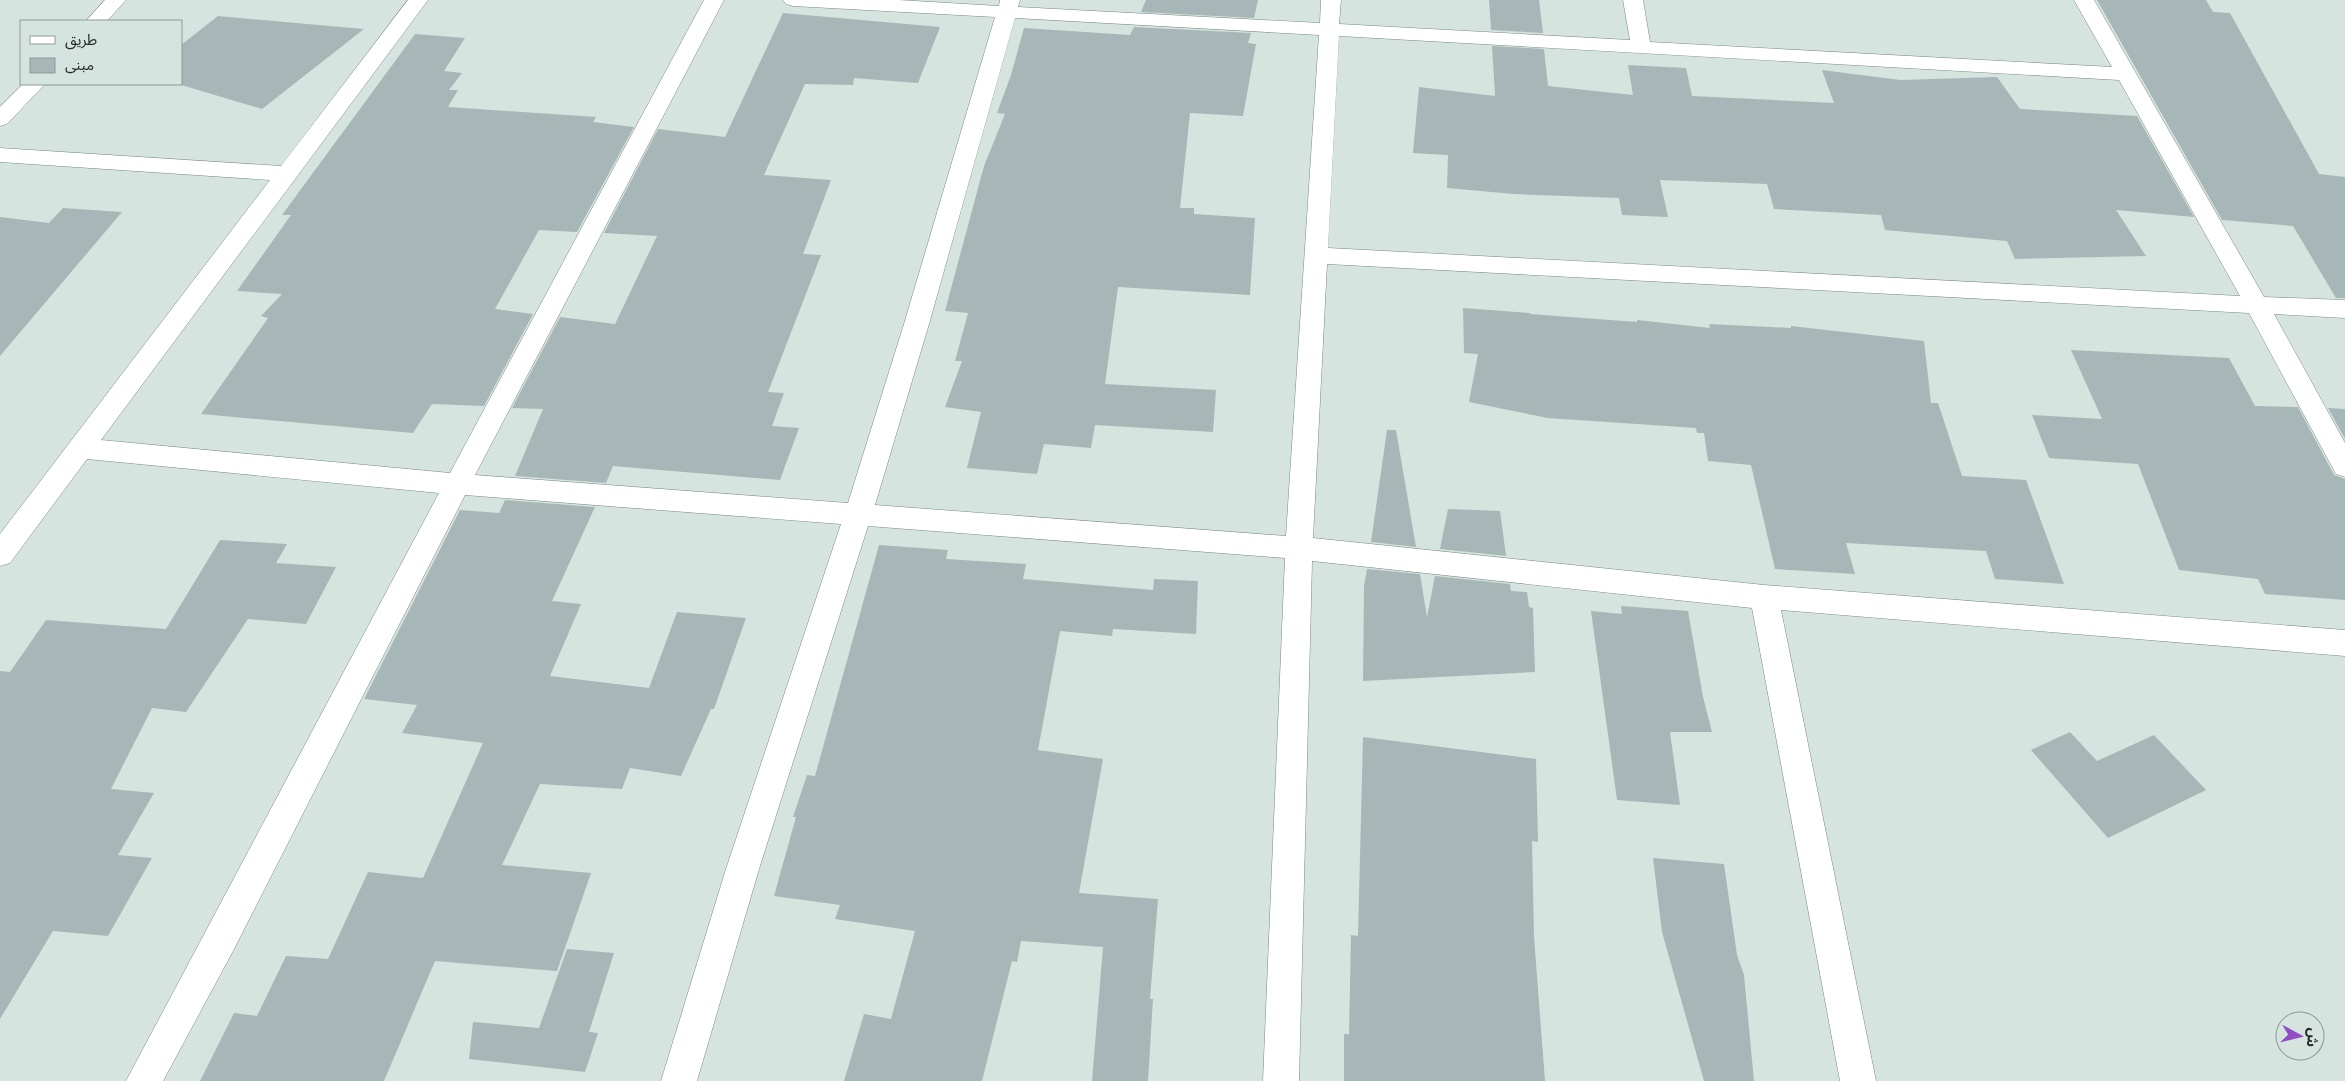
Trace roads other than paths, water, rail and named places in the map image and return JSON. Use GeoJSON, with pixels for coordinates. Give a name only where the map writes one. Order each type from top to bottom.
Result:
{"type":"FeatureCollection","features":[{"type":"Feature","properties":{"kind":"street"},"geometry":{"type":"LineString","coordinates":[[97,20],[116,0]]}},
{"type":"Feature","properties":{"kind":"street"},"geometry":{"type":"LineString","coordinates":[[0,555],[418,0]]}},
{"type":"Feature","properties":{"kind":"street"},"geometry":{"type":"LineString","coordinates":[[144,1081],[221,939],[457,484],[714,0]]}},
{"type":"Feature","properties":{"kind":"street"},"geometry":{"type":"LineString","coordinates":[[793,0],[1008,6],[1328,29],[2125,74]]}},
{"type":"Feature","properties":{"kind":"street"},"geometry":{"type":"LineString","coordinates":[[1281,1081],[1299,548],[1331,0]]}},
{"type":"Feature","properties":{"kind":"street"},"geometry":{"type":"LineString","coordinates":[[1633,0],[1641,47]]}},
{"type":"Feature","properties":{"kind":"street"},"geometry":{"type":"LineString","coordinates":[[2084,0],[2257,305],[2345,467]]}},
{"type":"Feature","properties":{"kind":"street"},"geometry":{"type":"LineString","coordinates":[[679,1081],[703,993],[859,514],[945,230],[1008,6]]}},
{"type":"Feature","properties":{"kind":"street"},"geometry":{"type":"LineString","coordinates":[[0,119],[34,85]]}},
{"type":"Feature","properties":{"kind":"street"},"geometry":{"type":"LineString","coordinates":[[0,155],[286,174]]}},
{"type":"Feature","properties":{"kind":"street"},"geometry":{"type":"LineString","coordinates":[[1316,255],[1619,270],[2026,294],[2345,309]]}},
{"type":"Feature","properties":{"kind":"street"},"geometry":{"type":"LineString","coordinates":[[80,448],[457,484],[1299,548],[1764,597],[2112,626],[2345,642]]}},
{"type":"Feature","properties":{"kind":"street"},"geometry":{"type":"LineString","coordinates":[[1764,597],[1858,1081]]}}]}
